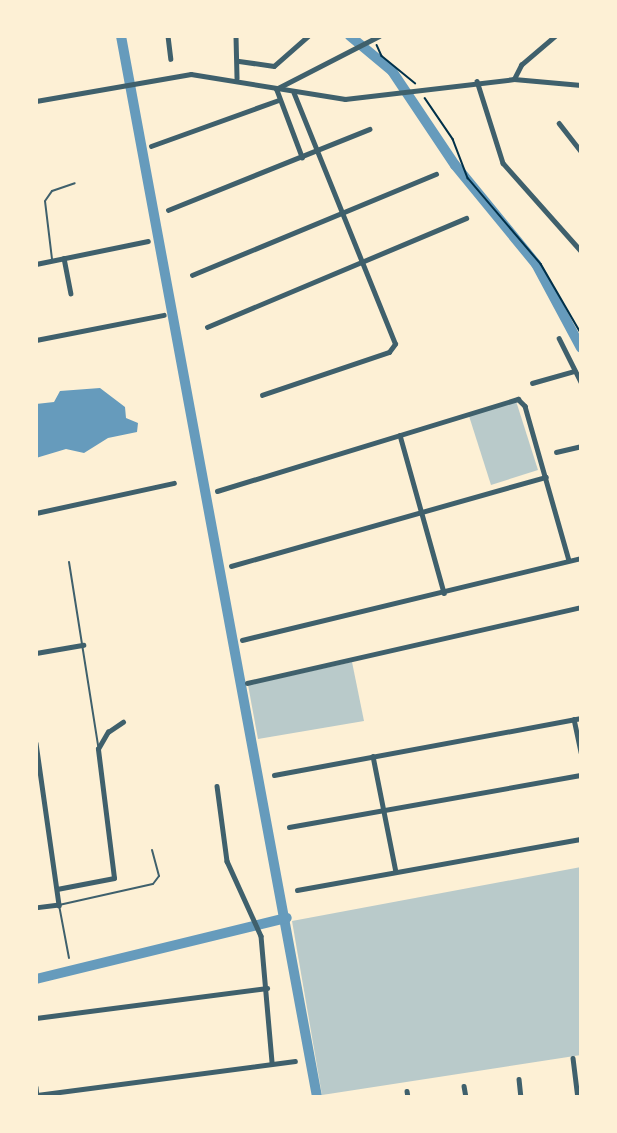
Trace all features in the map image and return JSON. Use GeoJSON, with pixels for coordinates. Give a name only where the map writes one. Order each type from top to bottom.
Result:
{"type":"FeatureCollection","features":[{"type":"Feature","properties":{"kind":"street"},"geometry":{"type":"LineString","coordinates":[[168,36],[171,59]]}},
{"type":"Feature","properties":{"kind":"street"},"geometry":{"type":"LineString","coordinates":[[236,36],[239,61],[237,78]]}},
{"type":"Feature","properties":{"kind":"street"},"geometry":{"type":"LineString","coordinates":[[239,61],[274,66],[308,36]]}},
{"type":"Feature","properties":{"kind":"street"},"geometry":{"type":"LineString","coordinates":[[514,79],[520,65],[555,36]]}},
{"type":"Feature","properties":{"kind":"street"},"geometry":{"type":"LineString","coordinates":[[276,89],[374,38]]}},
{"type":"Feature","properties":{"kind":"street"},"geometry":{"type":"LineString","coordinates":[[36,101],[140,79],[190,74],[237,78],[294,94],[345,99],[401,94],[477,81],[514,79],[581,85]]}},
{"type":"Feature","properties":{"kind":"street"},"geometry":{"type":"LineString","coordinates":[[477,81],[490,137],[503,163],[581,251]]}},
{"type":"Feature","properties":{"kind":"street"},"geometry":{"type":"LineString","coordinates":[[276,89],[302,158]]}},
{"type":"Feature","properties":{"kind":"street"},"geometry":{"type":"LineString","coordinates":[[262,395],[393,349],[393,329],[294,94]]}},
{"type":"Feature","properties":{"kind":"street"},"geometry":{"type":"LineString","coordinates":[[151,146],[279,100]]}},
{"type":"Feature","properties":{"kind":"street"},"geometry":{"type":"LineString","coordinates":[[559,123],[581,151]]}},
{"type":"Feature","properties":{"kind":"street"},"geometry":{"type":"LineString","coordinates":[[168,210],[318,152],[369,129]]}},
{"type":"Feature","properties":{"kind":"street"},"geometry":{"type":"LineString","coordinates":[[192,275],[436,174]]}},
{"type":"Feature","properties":{"kind":"street"},"geometry":{"type":"LineString","coordinates":[[207,327],[466,218]]}},
{"type":"Feature","properties":{"kind":"street"},"geometry":{"type":"LineString","coordinates":[[36,264],[148,240]]}},
{"type":"Feature","properties":{"kind":"street"},"geometry":{"type":"LineString","coordinates":[[64,258],[71,293]]}},
{"type":"Feature","properties":{"kind":"street"},"geometry":{"type":"LineString","coordinates":[[36,340],[164,315]]}},
{"type":"Feature","properties":{"kind":"street"},"geometry":{"type":"LineString","coordinates":[[559,338],[581,382]]}},
{"type":"Feature","properties":{"kind":"street"},"geometry":{"type":"LineString","coordinates":[[532,383],[574,371]]}},
{"type":"Feature","properties":{"kind":"street"},"geometry":{"type":"LineString","coordinates":[[217,491],[518,399],[546,477],[569,560]]}},
{"type":"Feature","properties":{"kind":"street"},"geometry":{"type":"LineString","coordinates":[[400,435],[444,593]]}},
{"type":"Feature","properties":{"kind":"street"},"geometry":{"type":"LineString","coordinates":[[556,452],[581,446]]}},
{"type":"Feature","properties":{"kind":"street"},"geometry":{"type":"LineString","coordinates":[[231,566],[546,477]]}},
{"type":"Feature","properties":{"kind":"street"},"geometry":{"type":"LineString","coordinates":[[36,513],[174,483]]}},
{"type":"Feature","properties":{"kind":"street"},"geometry":{"type":"LineString","coordinates":[[242,640],[444,593],[581,558]]}},
{"type":"Feature","properties":{"kind":"street"},"geometry":{"type":"LineString","coordinates":[[247,683],[581,608]]}},
{"type":"Feature","properties":{"kind":"street"},"geometry":{"type":"LineString","coordinates":[[36,653],[83,645]]}},
{"type":"Feature","properties":{"kind":"street"},"geometry":{"type":"LineString","coordinates":[[274,775],[581,718]]}},
{"type":"Feature","properties":{"kind":"street"},"geometry":{"type":"LineString","coordinates":[[574,719],[581,752]]}},
{"type":"Feature","properties":{"kind":"street"},"geometry":{"type":"LineString","coordinates":[[57,889],[114,878],[98,749],[108,732],[123,722]]}},
{"type":"Feature","properties":{"kind":"street"},"geometry":{"type":"LineString","coordinates":[[36,743],[59,905],[36,909]]}},
{"type":"Feature","properties":{"kind":"street"},"geometry":{"type":"LineString","coordinates":[[373,756],[396,872]]}},
{"type":"Feature","properties":{"kind":"street"},"geometry":{"type":"LineString","coordinates":[[289,827],[581,776]]}},
{"type":"Feature","properties":{"kind":"street"},"geometry":{"type":"LineString","coordinates":[[218,786],[227,861],[259,928],[267,988],[272,1063]]}},
{"type":"Feature","properties":{"kind":"street"},"geometry":{"type":"LineString","coordinates":[[297,890],[581,839]]}},
{"type":"Feature","properties":{"kind":"street"},"geometry":{"type":"LineString","coordinates":[[36,1018],[267,988]]}},
{"type":"Feature","properties":{"kind":"street"},"geometry":{"type":"LineString","coordinates":[[573,1058],[578,1097]]}},
{"type":"Feature","properties":{"kind":"street"},"geometry":{"type":"LineString","coordinates":[[36,1087],[37,1096],[295,1061]]}},
{"type":"Feature","properties":{"kind":"street"},"geometry":{"type":"LineString","coordinates":[[519,1079],[521,1097]]}},
{"type":"Feature","properties":{"kind":"street"},"geometry":{"type":"LineString","coordinates":[[464,1086],[466,1097]]}},
{"type":"Feature","properties":{"kind":"lane"},"geometry":{"type":"LineString","coordinates":[[52,261],[45,201],[52,191],[75,183]]}},
{"type":"Feature","properties":{"kind":"lane"},"geometry":{"type":"LineString","coordinates":[[69,562],[98,749]]}},
{"type":"Feature","properties":{"kind":"lane"},"geometry":{"type":"LineString","coordinates":[[69,958],[59,905],[153,884],[159,876],[152,850]]}},
{"type":"Feature","properties":{"kind":"path"},"geometry":{"type":"LineString","coordinates":[[374,38],[382,56],[423,90],[425,102],[453,139],[468,178],[541,264],[581,333]]}},
{"type":"Feature","properties":{"kind":"shaded area"},"geometry":{"type":"Polygon","coordinates":[[[516,401],[538,470],[491,485],[469,416],[516,401]]]}},
{"type":"Feature","properties":{"kind":"shaded area"},"geometry":{"type":"Polygon","coordinates":[[[352,662],[364,721],[258,739],[248,685],[352,662]]]}},
{"type":"Feature","properties":{"kind":"shaded area"},"geometry":{"type":"Polygon","coordinates":[[[581,867],[581,1055],[322,1095],[292,921],[581,867]]]}},
{"type":"Feature","properties":{"kind":"water"},"geometry":{"type":"Polygon","coordinates":[[[100,388],[125,407],[126,418],[138,423],[137,432],[108,438],[84,453],[66,449],[36,458],[36,404],[54,402],[60,391],[100,388]]]}},
{"type":"Feature","properties":{"kind":"waterway"},"geometry":{"type":"LineString","coordinates":[[121,36],[317,1097]]}},
{"type":"Feature","properties":{"kind":"waterway"},"geometry":{"type":"LineString","coordinates":[[350,36],[392,71],[455,165],[536,264],[581,348]]}},
{"type":"Feature","properties":{"kind":"waterway"},"geometry":{"type":"LineString","coordinates":[[36,979],[287,918]]}}]}
